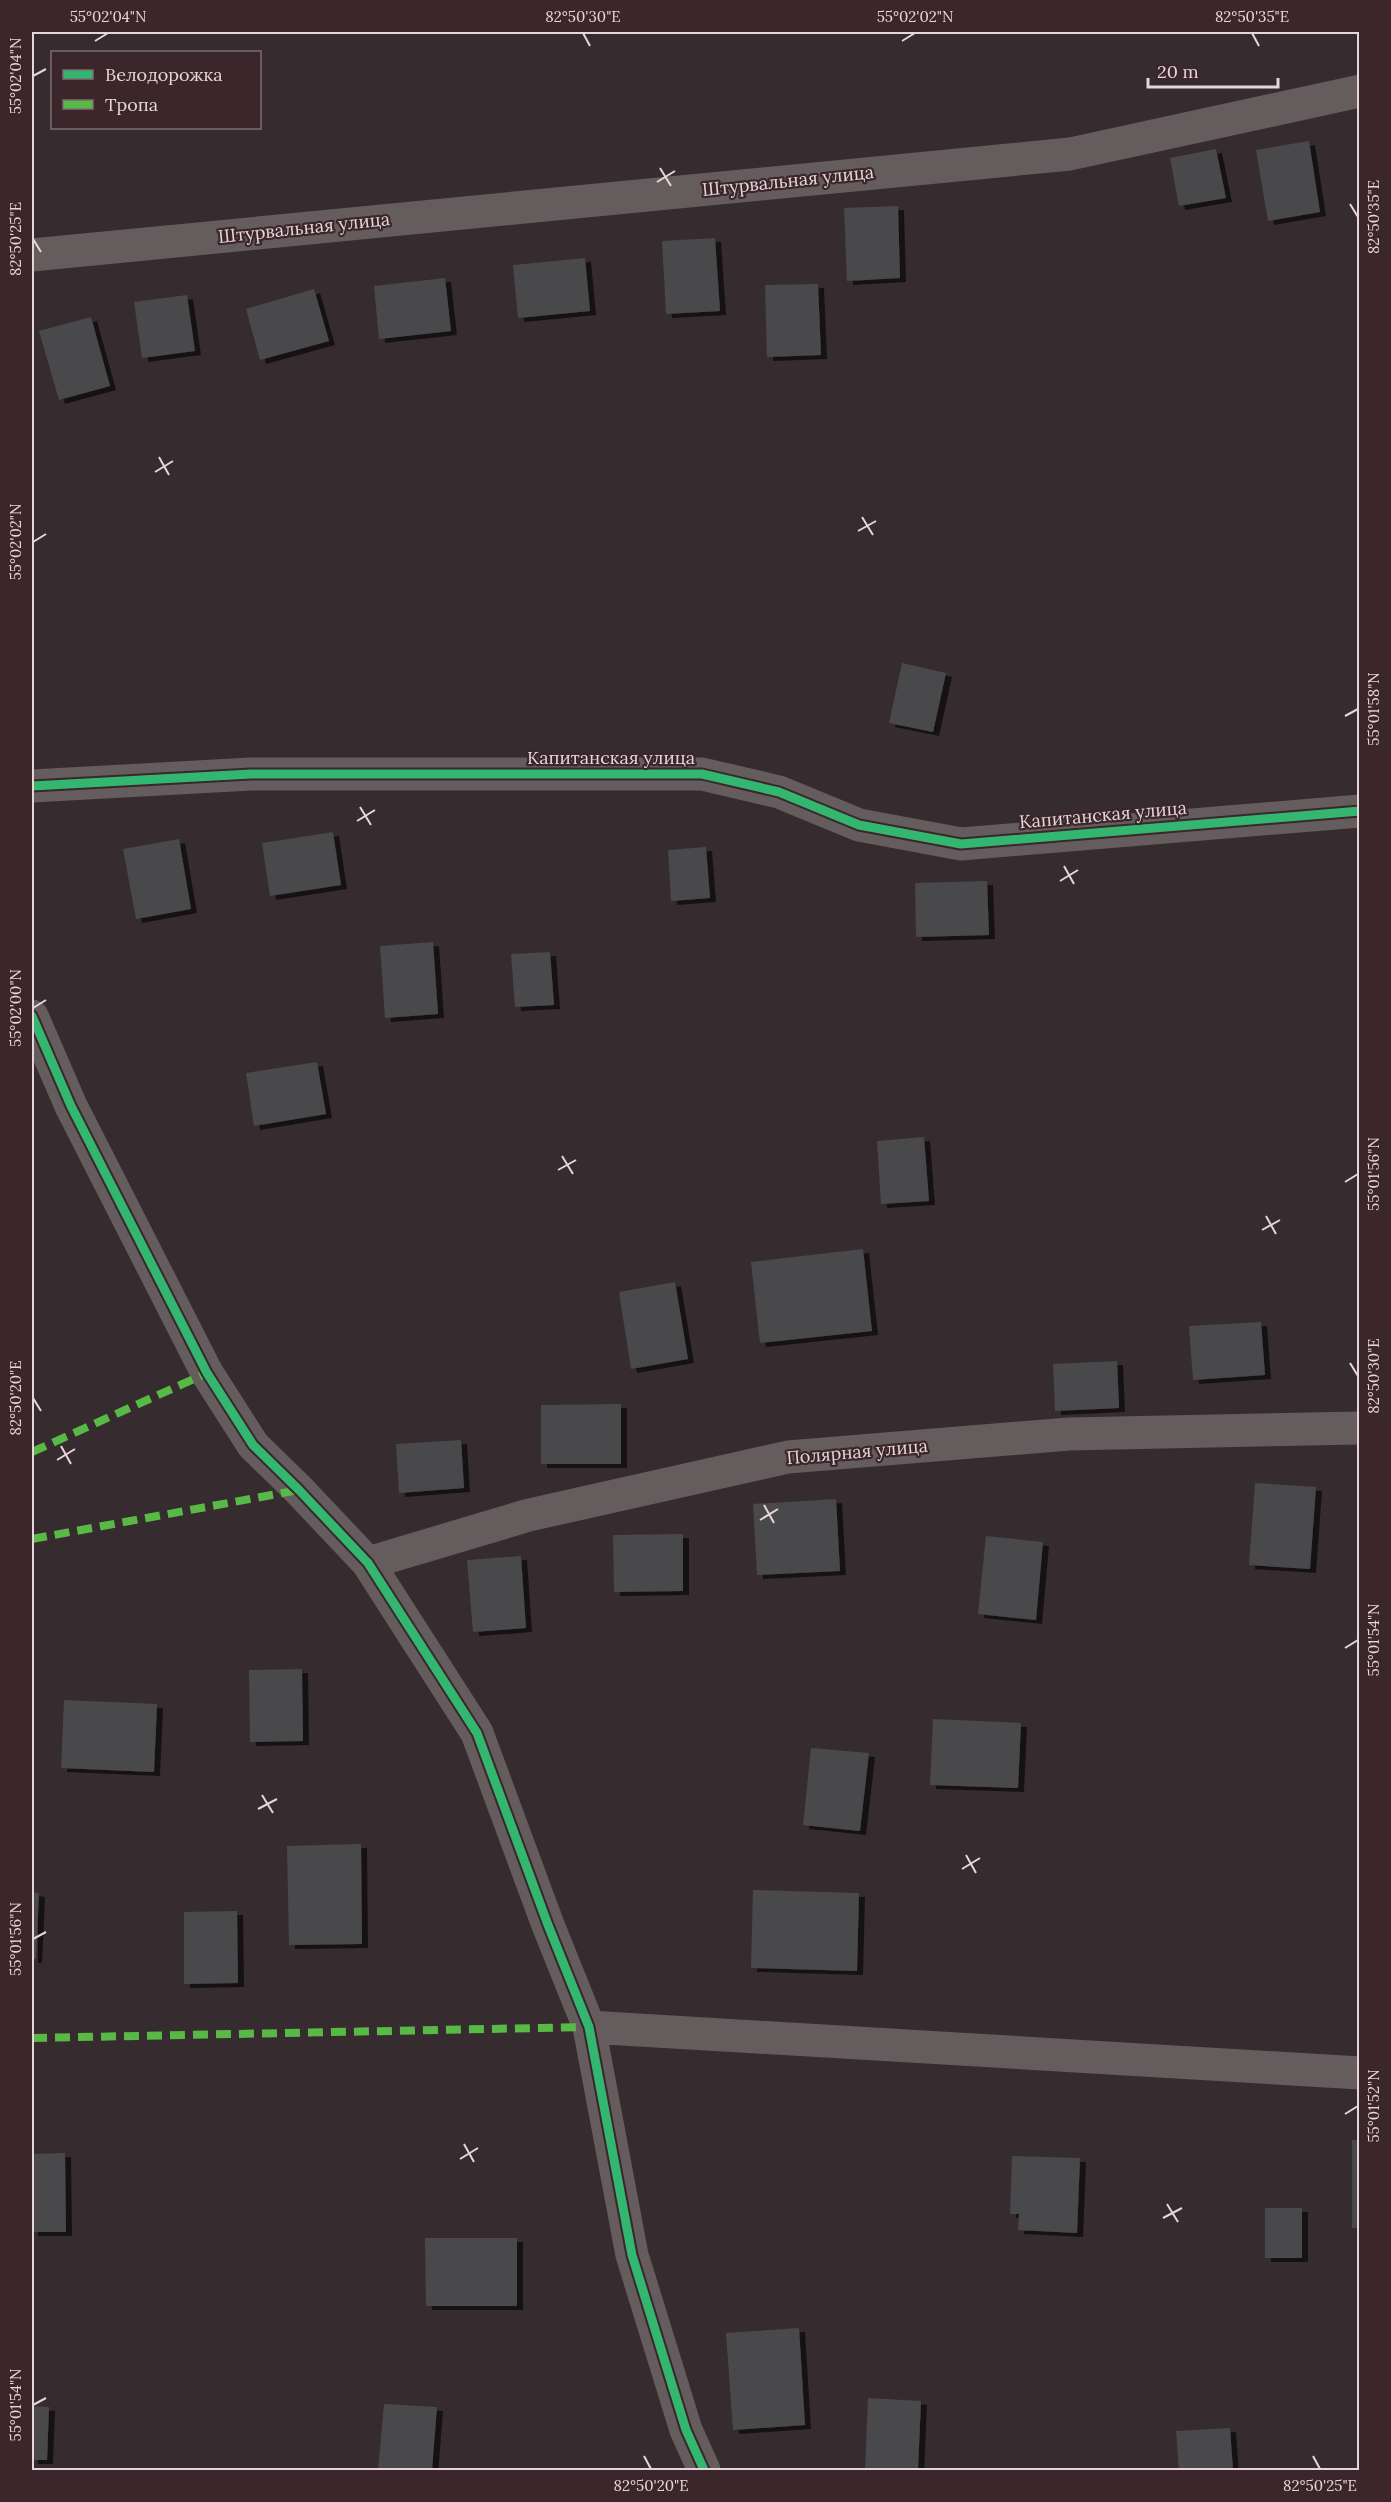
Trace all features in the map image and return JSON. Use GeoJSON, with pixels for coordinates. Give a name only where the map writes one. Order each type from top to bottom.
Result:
{"type":"FeatureCollection","features":[{"type":"Feature","properties":{"kind":"street","name":"Штурвальная улица"},"geometry":{"type":"LineString","coordinates":[[32,255],[1070,154],[1359,91]]}},
{"type":"Feature","properties":{"kind":"street","name":"Капитанская улица"},"geometry":{"type":"LineString","coordinates":[[32,786],[251,774],[702,774],[778,792],[859,825],[961,844],[1359,811]]}},
{"type":"Feature","properties":{"kind":"street"},"geometry":{"type":"LineString","coordinates":[[32,1016],[71,1106],[207,1373],[253,1446],[299,1490],[368,1563],[477,1733],[548,1925],[589,2027],[632,2255],[686,2430],[704,2470]]}},
{"type":"Feature","properties":{"kind":"street","name":"Полярная улица"},"geometry":{"type":"LineString","coordinates":[[368,1563],[530,1515],[788,1457],[1069,1434],[1359,1428]]}},
{"type":"Feature","properties":{"kind":"street"},"geometry":{"type":"LineString","coordinates":[[589,2027],[1359,2073]]}},
{"type":"Feature","properties":{"kind":"building"},"geometry":{"type":"Polygon","coordinates":[[[1309,141],[1320,212],[1268,221],[1256,150],[1309,141]]]}},
{"type":"Feature","properties":{"kind":"building"},"geometry":{"type":"Polygon","coordinates":[[[1216,149],[1226,198],[1179,206],[1170,158],[1216,149]]]}},
{"type":"Feature","properties":{"kind":"building"},"geometry":{"type":"Polygon","coordinates":[[[898,206],[900,278],[847,281],[844,208],[898,206]]]}},
{"type":"Feature","properties":{"kind":"building"},"geometry":{"type":"Polygon","coordinates":[[[715,238],[720,311],[666,314],[662,241],[715,238]]]}},
{"type":"Feature","properties":{"kind":"building"},"geometry":{"type":"Polygon","coordinates":[[[585,258],[590,311],[518,318],[513,265],[585,258]]]}},
{"type":"Feature","properties":{"kind":"building"},"geometry":{"type":"Polygon","coordinates":[[[445,278],[451,331],[379,339],[374,286],[445,278]]]}},
{"type":"Feature","properties":{"kind":"building"},"geometry":{"type":"Polygon","coordinates":[[[818,284],[821,355],[767,357],[765,285],[818,284]]]}},
{"type":"Feature","properties":{"kind":"building"},"geometry":{"type":"Polygon","coordinates":[[[314,289],[329,341],[260,360],[246,309],[314,289]]]}},
{"type":"Feature","properties":{"kind":"building"},"geometry":{"type":"Polygon","coordinates":[[[187,295],[195,351],[142,358],[134,302],[187,295]]]}},
{"type":"Feature","properties":{"kind":"building"},"geometry":{"type":"Polygon","coordinates":[[[91,317],[110,386],[59,400],[39,331],[91,317]]]}},
{"type":"Feature","properties":{"kind":"building"},"geometry":{"type":"Polygon","coordinates":[[[902,663],[946,673],[933,732],[889,723],[902,663]]]}},
{"type":"Feature","properties":{"kind":"building"},"geometry":{"type":"Polygon","coordinates":[[[333,832],[341,885],[270,896],[262,843],[333,832]]]}},
{"type":"Feature","properties":{"kind":"building"},"geometry":{"type":"Polygon","coordinates":[[[179,839],[191,909],[136,919],[123,849],[179,839]]]}},
{"type":"Feature","properties":{"kind":"building"},"geometry":{"type":"Polygon","coordinates":[[[706,847],[710,898],[671,901],[668,850],[706,847]]]}},
{"type":"Feature","properties":{"kind":"building"},"geometry":{"type":"Polygon","coordinates":[[[987,881],[989,935],[916,937],[915,883],[987,881]]]}},
{"type":"Feature","properties":{"kind":"building"},"geometry":{"type":"Polygon","coordinates":[[[433,942],[438,1014],[385,1018],[380,946],[433,942]]]}},
{"type":"Feature","properties":{"kind":"building"},"geometry":{"type":"Polygon","coordinates":[[[550,952],[554,1005],[515,1007],[511,954],[550,952]]]}},
{"type":"Feature","properties":{"kind":"building"},"geometry":{"type":"Polygon","coordinates":[[[317,1062],[326,1114],[254,1126],[246,1073],[317,1062]]]}},
{"type":"Feature","properties":{"kind":"building"},"geometry":{"type":"Polygon","coordinates":[[[924,1137],[929,1201],[881,1204],[877,1141],[924,1137]]]}},
{"type":"Feature","properties":{"kind":"building"},"geometry":{"type":"Polygon","coordinates":[[[863,1249],[872,1331],[760,1343],[751,1262],[863,1249]]]}},
{"type":"Feature","properties":{"kind":"building"},"geometry":{"type":"Polygon","coordinates":[[[675,1282],[688,1359],[631,1369],[619,1292],[675,1282]]]}},
{"type":"Feature","properties":{"kind":"building"},"geometry":{"type":"Polygon","coordinates":[[[1261,1322],[1265,1375],[1193,1380],[1189,1326],[1261,1322]]]}},
{"type":"Feature","properties":{"kind":"building"},"geometry":{"type":"Polygon","coordinates":[[[1117,1361],[1119,1408],[1055,1411],[1053,1364],[1117,1361]]]}},
{"type":"Feature","properties":{"kind":"building"},"geometry":{"type":"Polygon","coordinates":[[[621,1404],[621,1464],[541,1464],[541,1405],[621,1404]]]}},
{"type":"Feature","properties":{"kind":"building"},"geometry":{"type":"Polygon","coordinates":[[[461,1440],[464,1488],[399,1493],[396,1444],[461,1440]]]}},
{"type":"Feature","properties":{"kind":"building"},"geometry":{"type":"Polygon","coordinates":[[[1255,1483],[1316,1487],[1310,1569],[1249,1565],[1255,1483]]]}},
{"type":"Feature","properties":{"kind":"building"},"geometry":{"type":"Polygon","coordinates":[[[836,1499],[840,1571],[757,1575],[753,1504],[836,1499]]]}},
{"type":"Feature","properties":{"kind":"building"},"geometry":{"type":"Polygon","coordinates":[[[683,1534],[683,1591],[614,1592],[613,1535],[683,1534]]]}},
{"type":"Feature","properties":{"kind":"building"},"geometry":{"type":"Polygon","coordinates":[[[986,1536],[1043,1542],[1036,1620],[978,1614],[986,1536]]]}},
{"type":"Feature","properties":{"kind":"building"},"geometry":{"type":"Polygon","coordinates":[[[521,1556],[526,1628],[473,1632],[467,1560],[521,1556]]]}},
{"type":"Feature","properties":{"kind":"building"},"geometry":{"type":"Polygon","coordinates":[[[302,1669],[303,1741],[250,1742],[249,1670],[302,1669]]]}},
{"type":"Feature","properties":{"kind":"building"},"geometry":{"type":"Polygon","coordinates":[[[64,1700],[157,1704],[154,1772],[61,1768],[64,1700]]]}},
{"type":"Feature","properties":{"kind":"building"},"geometry":{"type":"Polygon","coordinates":[[[933,1719],[1021,1723],[1018,1788],[930,1785],[933,1719]]]}},
{"type":"Feature","properties":{"kind":"building"},"geometry":{"type":"Polygon","coordinates":[[[811,1748],[869,1753],[860,1831],[803,1825],[811,1748]]]}},
{"type":"Feature","properties":{"kind":"building"},"geometry":{"type":"Polygon","coordinates":[[[361,1844],[362,1944],[289,1945],[287,1846],[361,1844]]]}},
{"type":"Feature","properties":{"kind":"building"},"geometry":{"type":"Polygon","coordinates":[[[753,1890],[859,1893],[857,1971],[751,1968],[753,1890]]]}},
{"type":"Feature","properties":{"kind":"building"},"geometry":{"type":"Polygon","coordinates":[[[32,1892],[39,1893],[36,1959],[32,1959],[32,1892]]]}},
{"type":"Feature","properties":{"kind":"building"},"geometry":{"type":"Polygon","coordinates":[[[237,1911],[238,1983],[184,1984],[184,1912],[237,1911]]]}},
{"type":"Feature","properties":{"kind":"building"},"geometry":{"type":"Polygon","coordinates":[[[1352,2140],[1360,2140],[1360,2228],[1352,2228],[1352,2140]]]}},
{"type":"Feature","properties":{"kind":"building"},"geometry":{"type":"Polygon","coordinates":[[[65,2153],[66,2232],[32,2232],[32,2154],[65,2153]]]}},
{"type":"Feature","properties":{"kind":"building"},"geometry":{"type":"Polygon","coordinates":[[[1012,2156],[1080,2158],[1077,2233],[1018,2230],[1019,2214],[1010,2214],[1012,2156]]]}},
{"type":"Feature","properties":{"kind":"building"},"geometry":{"type":"Polygon","coordinates":[[[1265,2208],[1302,2208],[1302,2258],[1265,2258],[1265,2208]]]}},
{"type":"Feature","properties":{"kind":"building"},"geometry":{"type":"Polygon","coordinates":[[[425,2238],[517,2238],[517,2306],[426,2306],[425,2238]]]}},
{"type":"Feature","properties":{"kind":"building"},"geometry":{"type":"Polygon","coordinates":[[[799,2328],[805,2425],[733,2430],[726,2333],[799,2328]]]}},
{"type":"Feature","properties":{"kind":"building"},"geometry":{"type":"Polygon","coordinates":[[[868,2398],[921,2401],[918,2470],[865,2470],[868,2398]]]}},
{"type":"Feature","properties":{"kind":"building"},"geometry":{"type":"Polygon","coordinates":[[[384,2404],[437,2407],[432,2470],[378,2470],[384,2404]]]}},
{"type":"Feature","properties":{"kind":"building"},"geometry":{"type":"Polygon","coordinates":[[[32,2406],[49,2407],[47,2460],[32,2460],[32,2406]]]}},
{"type":"Feature","properties":{"kind":"building"},"geometry":{"type":"Polygon","coordinates":[[[1230,2428],[1233,2470],[1179,2470],[1176,2431],[1230,2428]]]}},
{"type":"Feature","properties":{"kind":"marked path"},"geometry":{"type":"LineString","coordinates":[[32,1452],[207,1373]]}},
{"type":"Feature","properties":{"kind":"marked path"},"geometry":{"type":"LineString","coordinates":[[32,1539],[299,1490]]}},
{"type":"Feature","properties":{"kind":"marked path"},"geometry":{"type":"LineString","coordinates":[[32,2038],[589,2027]]}},
{"type":"Feature","properties":{"kind":"cycle path"},"geometry":{"type":"LineString","coordinates":[[32,786],[251,774],[702,774],[779,792],[859,825],[961,844],[1360,811]]}},
{"type":"Feature","properties":{"kind":"cycle path"},"geometry":{"type":"LineString","coordinates":[[32,1016],[71,1106],[207,1373],[253,1445],[368,1563],[477,1733],[548,1925],[589,2027],[632,2255],[686,2430],[704,2470]]}}]}
